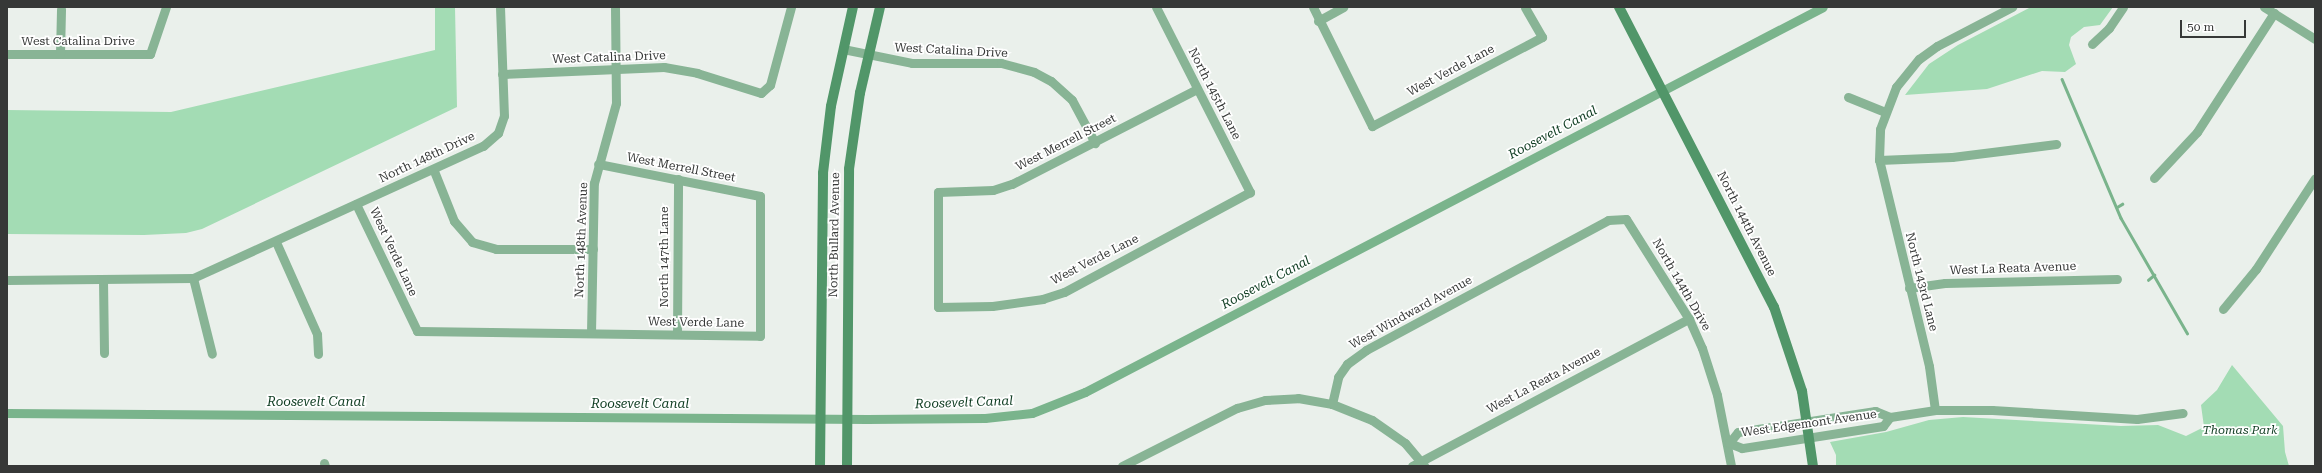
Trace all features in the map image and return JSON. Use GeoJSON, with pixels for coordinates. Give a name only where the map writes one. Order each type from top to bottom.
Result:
{"type":"FeatureCollection","features":[{"type":"Feature","properties":{"kind":"main road","name":"North Bullard Avenue"},"geometry":{"type":"LineString","coordinates":[[820,466],[823,173],[831,106],[853,7]]}},
{"type":"Feature","properties":{"kind":"main road","name":"North Bullard Avenue"},"geometry":{"type":"LineString","coordinates":[[847,466],[849,168],[867,55],[880,7]]}},
{"type":"Feature","properties":{"kind":"main road","name":"North 144th Avenue"},"geometry":{"type":"LineString","coordinates":[[1619,7],[1774,307],[1802,391],[1811,437],[1813,466]]}},
{"type":"Feature","properties":{"kind":"street","name":"West Catalina Drive"},"geometry":{"type":"LineString","coordinates":[[7,54],[150,54],[166,7]]}},
{"type":"Feature","properties":{"kind":"street","name":"North 148th Drive"},"geometry":{"type":"LineString","coordinates":[[356,204],[434,171],[483,146],[498,133],[504,116],[500,7]]}},
{"type":"Feature","properties":{"kind":"street","name":"North 148th Avenue"},"geometry":{"type":"LineString","coordinates":[[591,333],[594,183],[616,103],[618,68],[615,7]]}},
{"type":"Feature","properties":{"kind":"street","name":"West Catalina Drive"},"geometry":{"type":"LineString","coordinates":[[502,74],[618,68],[681,69],[761,93],[770,85],[791,7]]}},
{"type":"Feature","properties":{"kind":"street","name":"North 145th Lane"},"geometry":{"type":"LineString","coordinates":[[1156,7],[1250,192]]}},
{"type":"Feature","properties":{"kind":"street"},"geometry":{"type":"LineString","coordinates":[[1313,7],[1318,21],[1343,7]]}},
{"type":"Feature","properties":{"kind":"street","name":"West Verde Lane"},"geometry":{"type":"LineString","coordinates":[[1318,21],[1372,126],[1542,37],[1525,7]]}},
{"type":"Feature","properties":{"kind":"street","name":"North 143rd Lane"},"geometry":{"type":"LineString","coordinates":[[1934,410],[1929,366],[1879,160],[1880,128],[1896,87],[1919,59],[1937,46],[2012,7]]}},
{"type":"Feature","properties":{"kind":"street"},"geometry":{"type":"LineString","coordinates":[[2092,44],[2109,28],[2123,7]]}},
{"type":"Feature","properties":{"kind":"street"},"geometry":{"type":"LineString","coordinates":[[2264,7],[2315,39]]}},
{"type":"Feature","properties":{"kind":"street"},"geometry":{"type":"LineString","coordinates":[[60,54],[61,9]]}},
{"type":"Feature","properties":{"kind":"street"},"geometry":{"type":"LineString","coordinates":[[2154,178],[2197,132],[2274,13]]}},
{"type":"Feature","properties":{"kind":"street","name":"West Catalina Drive"},"geometry":{"type":"LineString","coordinates":[[843,49],[912,63],[1001,64],[1034,72],[1051,81],[1072,100],[1095,143]]}},
{"type":"Feature","properties":{"kind":"street","name":"West Merrell Street"},"geometry":{"type":"LineString","coordinates":[[938,307],[938,192],[993,190],[1012,184],[1095,143],[1197,89]]}},
{"type":"Feature","properties":{"kind":"street"},"geometry":{"type":"LineString","coordinates":[[1848,97],[1885,112]]}},
{"type":"Feature","properties":{"kind":"street"},"geometry":{"type":"LineString","coordinates":[[1879,160],[1952,158],[2056,144]]}},
{"type":"Feature","properties":{"kind":"street","name":"West Merrell Street"},"geometry":{"type":"LineString","coordinates":[[598,164],[760,196],[760,336]]}},
{"type":"Feature","properties":{"kind":"street"},"geometry":{"type":"LineString","coordinates":[[434,171],[454,221],[472,242],[496,249],[593,249]]}},
{"type":"Feature","properties":{"kind":"street"},"geometry":{"type":"LineString","coordinates":[[2223,309],[2256,269],[2315,178]]}},
{"type":"Feature","properties":{"kind":"street","name":"North 147th Lane"},"geometry":{"type":"LineString","coordinates":[[677,334],[678,179]]}},
{"type":"Feature","properties":{"kind":"street","name":"West Verde Lane"},"geometry":{"type":"LineString","coordinates":[[938,307],[1015,304],[1057,294],[1250,192]]}},
{"type":"Feature","properties":{"kind":"street","name":"West Verde Lane"},"geometry":{"type":"LineString","coordinates":[[7,280],[193,278],[276,242],[356,204],[417,331],[760,336]]}},
{"type":"Feature","properties":{"kind":"street","name":"North 144th Drive"},"geometry":{"type":"LineString","coordinates":[[1620,218],[1626,219],[1649,251],[1689,319],[1717,394],[1729,443],[1731,466]]}},
{"type":"Feature","properties":{"kind":"street","name":"West Windward Avenue"},"geometry":{"type":"LineString","coordinates":[[1332,404],[1338,377],[1347,364],[1366,350],[1608,220],[1620,218]]}},
{"type":"Feature","properties":{"kind":"street"},"geometry":{"type":"LineString","coordinates":[[276,242],[317,334],[318,354]]}},
{"type":"Feature","properties":{"kind":"street"},"geometry":{"type":"LineString","coordinates":[[193,278],[212,354]]}},
{"type":"Feature","properties":{"kind":"street","name":"West La Reata Avenue"},"geometry":{"type":"LineString","coordinates":[[1909,288],[1952,282],[2117,278]]}},
{"type":"Feature","properties":{"kind":"street"},"geometry":{"type":"LineString","coordinates":[[103,280],[104,353]]}},
{"type":"Feature","properties":{"kind":"street","name":"West La Reata Avenue"},"geometry":{"type":"LineString","coordinates":[[1412,466],[1422,463],[1689,319]]}},
{"type":"Feature","properties":{"kind":"street"},"geometry":{"type":"LineString","coordinates":[[1122,466],[1238,408],[1265,400],[1298,398],[1332,404],[1372,420],[1405,443],[1422,463]]}},
{"type":"Feature","properties":{"kind":"street","name":"West Edgemont Avenue"},"geometry":{"type":"LineString","coordinates":[[1890,417],[1883,426],[1742,448],[1729,443],[1738,432],[1808,423],[1875,411],[1890,417],[1934,410],[1992,410],[2137,419],[2183,413]]}},
{"type":"Feature","properties":{"kind":"green space"},"geometry":{"type":"Polygon","coordinates":[[[435,7],[455,7],[457,107],[202,229],[186,233],[144,235],[7,234],[7,110],[171,112],[435,50],[435,7]]]}},
{"type":"Feature","properties":{"kind":"green space"},"geometry":{"type":"Polygon","coordinates":[[[2031,7],[2113,7],[2100,25],[2084,27],[2071,37],[2069,45],[2076,64],[2065,72],[2042,71],[1987,89],[1905,95],[1929,64],[1958,45],[2031,7]]]}},
{"type":"Feature","properties":{"kind":"green space","name":"Thomas Park"},"geometry":{"type":"Polygon","coordinates":[[[2232,365],[2283,426],[2285,452],[2289,466],[1836,466],[1836,455],[1830,442],[1886,432],[1929,420],[1963,417],[2121,426],[2158,425],[2186,436],[2204,427],[2201,405],[2217,390],[2232,365]]]}},
{"type":"Feature","properties":{"kind":"waterway","name":"Roosevelt Canal"},"geometry":{"type":"LineString","coordinates":[[7,413],[867,419],[985,418],[1032,413],[1085,392],[1823,7]]}},
{"type":"Feature","properties":{"kind":"waterway"},"geometry":{"type":"LineString","coordinates":[[2062,79],[2121,218],[2187,333]]}},
{"type":"Feature","properties":{"kind":"waterway"},"geometry":{"type":"LineString","coordinates":[[2117,207],[2122,204]]}},
{"type":"Feature","properties":{"kind":"waterway"},"geometry":{"type":"LineString","coordinates":[[2148,280],[2154,275]]}}]}
